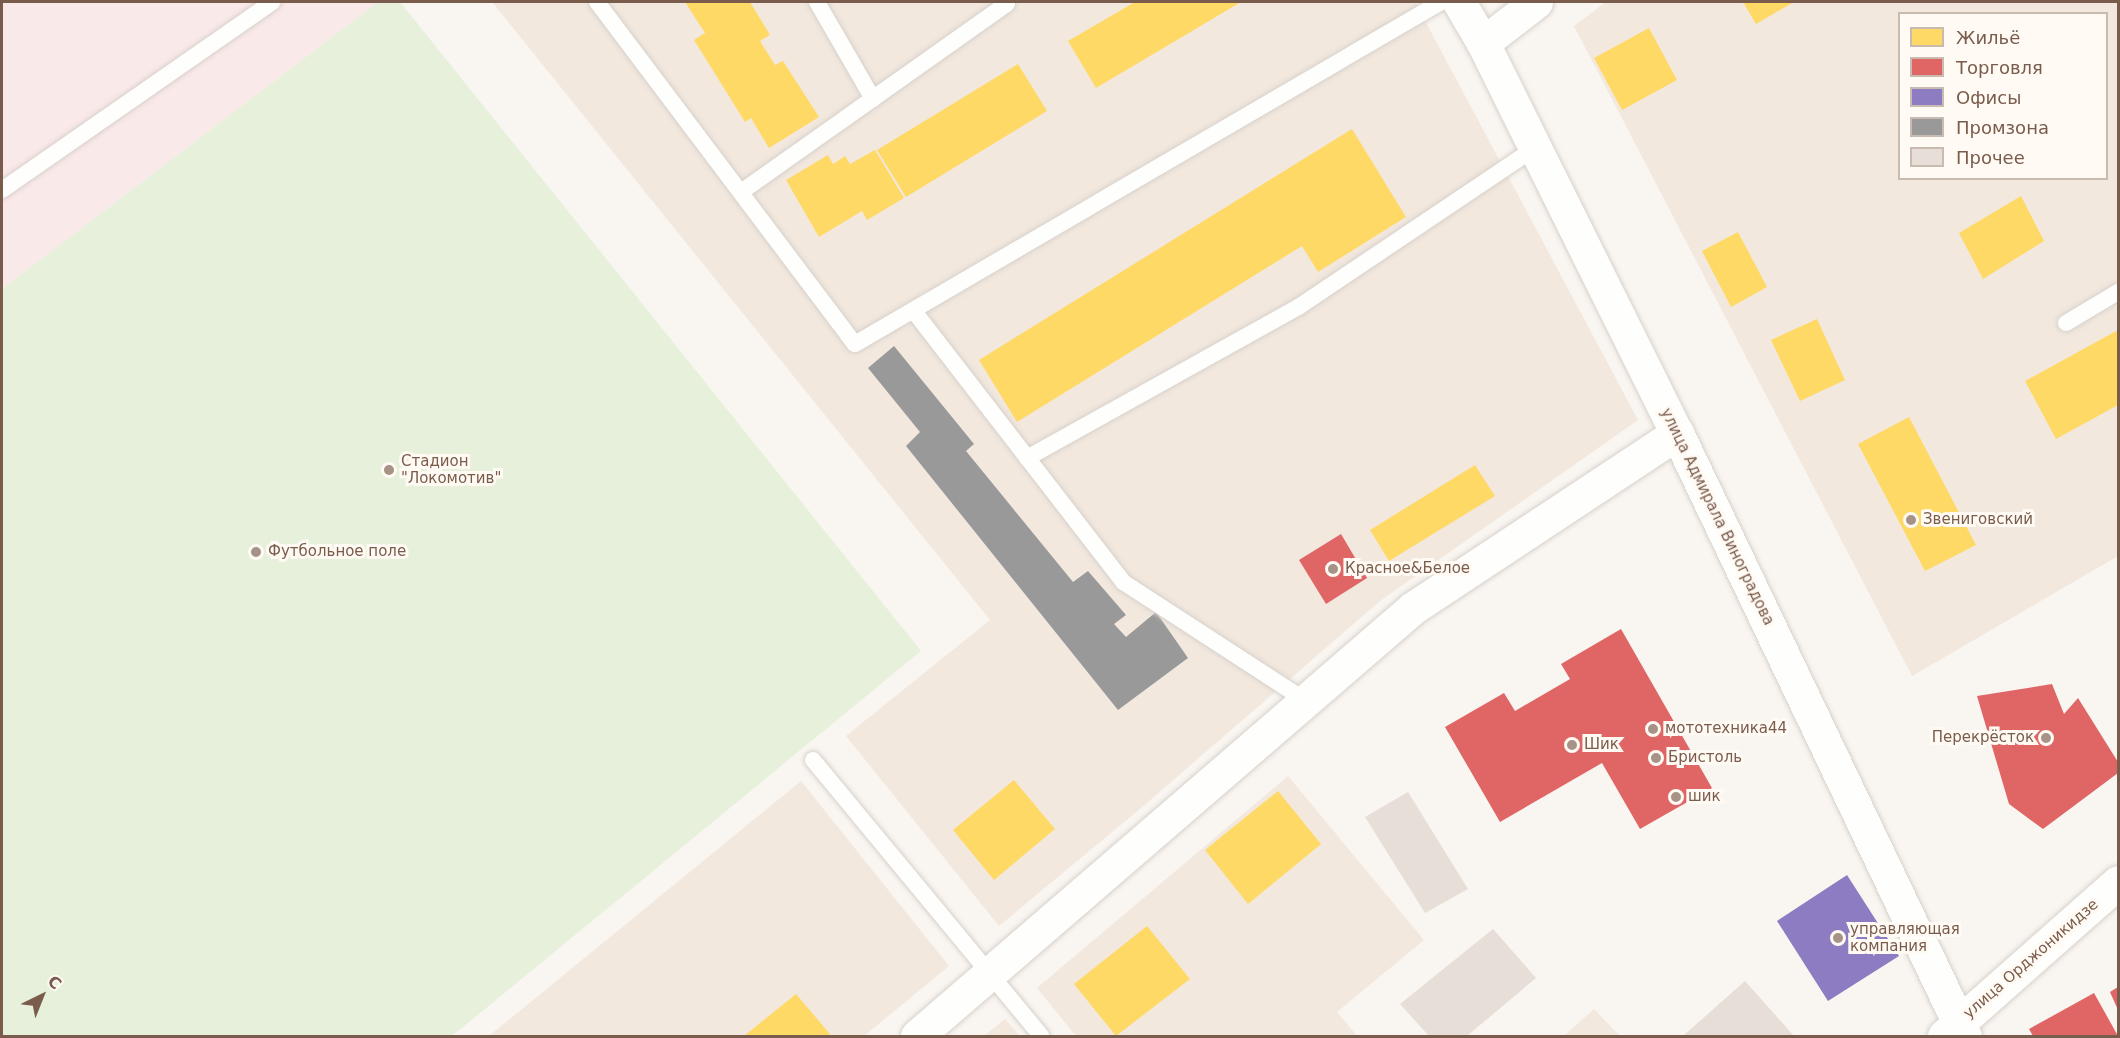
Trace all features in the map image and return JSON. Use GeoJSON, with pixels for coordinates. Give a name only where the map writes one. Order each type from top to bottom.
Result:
{"type":"FeatureCollection","features":[{"type":"Feature","properties":{"kind":"street","name":"улица Адмирала Виноградова"},"geometry":{"type":"LineString","coordinates":[[1459,2],[1483,43],[1677,433],[1956,1032]]}},
{"type":"Feature","properties":{"kind":"street"},"geometry":{"type":"LineString","coordinates":[[1483,43],[1536,2]]}},
{"type":"Feature","properties":{"kind":"street"},"geometry":{"type":"LineString","coordinates":[[917,1036],[1413,608],[1677,433]]}},
{"type":"Feature","properties":{"kind":"street","name":"улица Орджоникидзе"},"geometry":{"type":"LineString","coordinates":[[1956,1032],[2118,882]]}},
{"type":"Feature","properties":{"kind":"lane"},"geometry":{"type":"LineString","coordinates":[[2,190],[272,2]]}},
{"type":"Feature","properties":{"kind":"lane"},"geometry":{"type":"LineString","coordinates":[[597,2],[855,344],[1441,2]]}},
{"type":"Feature","properties":{"kind":"lane"},"geometry":{"type":"LineString","coordinates":[[817,2],[873,99]]}},
{"type":"Feature","properties":{"kind":"lane"},"geometry":{"type":"LineString","coordinates":[[741,192],[1007,4]]}},
{"type":"Feature","properties":{"kind":"lane"},"geometry":{"type":"LineString","coordinates":[[1027,458],[1300,306],[1535,148]]}},
{"type":"Feature","properties":{"kind":"lane"},"geometry":{"type":"LineString","coordinates":[[2066,323],[2118,292]]}},
{"type":"Feature","properties":{"kind":"lane"},"geometry":{"type":"LineString","coordinates":[[913,310],[1123,582],[1306,701]]}},
{"type":"Feature","properties":{"kind":"lane"},"geometry":{"type":"LineString","coordinates":[[813,760],[1041,1036]]}},
{"type":"Feature","properties":{"kind":"shaded area"},"geometry":{"type":"Polygon","coordinates":[[[2,2],[378,2],[2,289],[2,2]]]}},
{"type":"Feature","properties":{"kind":"shaded area"},"geometry":{"type":"Polygon","coordinates":[[[492,2],[1415,2],[1638,420],[1380,601],[1141,808],[999,926],[846,736],[990,620],[492,2]]]}},
{"type":"Feature","properties":{"kind":"shaded area"},"geometry":{"type":"Polygon","coordinates":[[[1606,2],[2118,2],[2118,556],[1912,676],[1574,26],[1606,2]]]}},
{"type":"Feature","properties":{"kind":"shaded area"},"geometry":{"type":"Polygon","coordinates":[[[1288,776],[1424,940],[1337,1012],[1357,1036],[1076,1036],[1037,988],[1288,776]]]}},
{"type":"Feature","properties":{"kind":"shaded area"},"geometry":{"type":"Polygon","coordinates":[[[801,781],[949,966],[864,1036],[489,1036],[801,781]]]}},
{"type":"Feature","properties":{"kind":"shaded area"},"geometry":{"type":"Polygon","coordinates":[[[1594,1009],[1620,1036],[1564,1036],[1594,1009]]]}},
{"type":"Feature","properties":{"kind":"shaded area"},"geometry":{"type":"Polygon","coordinates":[[[1005,1019],[1020,1036],[984,1036],[1005,1019]]]}},
{"type":"Feature","properties":{"kind":"green space","name":"Стадион \"Локомотив\""},"geometry":{"type":"Polygon","coordinates":[[[378,2],[400,2],[921,651],[452,1036],[2,1036],[2,289],[378,2]]]}},
{"type":"Feature","properties":{"kind":"building: Жильё"},"geometry":{"type":"Polygon","coordinates":[[[685,2],[750,2],[770,35],[760,41],[775,65],[783,61],[819,117],[769,148],[751,118],[745,122],[694,40],[705,33],[685,2]]]}},
{"type":"Feature","properties":{"kind":"building: Жильё"},"geometry":{"type":"Polygon","coordinates":[[[1135,2],[1241,2],[1096,88],[1068,41],[1135,2]]]}},
{"type":"Feature","properties":{"kind":"building: Жильё"},"geometry":{"type":"Polygon","coordinates":[[[1743,2],[1794,2],[1756,24],[1743,2]]]}},
{"type":"Feature","properties":{"kind":"building: Жильё"},"geometry":{"type":"Polygon","coordinates":[[[1649,28],[1677,80],[1622,110],[1594,58],[1649,28]]]}},
{"type":"Feature","properties":{"kind":"building: Жильё"},"geometry":{"type":"Polygon","coordinates":[[[1018,64],[1047,111],[906,197],[877,150],[1018,64]]]}},
{"type":"Feature","properties":{"kind":"building: Жильё"},"geometry":{"type":"Polygon","coordinates":[[[1352,129],[1406,217],[1318,272],[1302,246],[1017,422],[979,360],[1352,129]]]}},
{"type":"Feature","properties":{"kind":"building: Жильё"},"geometry":{"type":"Polygon","coordinates":[[[875,150],[904,198],[867,220],[862,211],[819,237],[786,180],[828,155],[833,164],[845,156],[850,164],[875,150]]]}},
{"type":"Feature","properties":{"kind":"building: Жильё"},"geometry":{"type":"Polygon","coordinates":[[[2021,196],[2044,241],[1983,279],[1959,233],[2021,196]]]}},
{"type":"Feature","properties":{"kind":"building: Жильё"},"geometry":{"type":"Polygon","coordinates":[[[1738,232],[1767,287],[1731,307],[1702,251],[1738,232]]]}},
{"type":"Feature","properties":{"kind":"building: Жильё"},"geometry":{"type":"Polygon","coordinates":[[[1817,319],[1845,380],[1800,401],[1771,340],[1817,319]]]}},
{"type":"Feature","properties":{"kind":"building: Жильё"},"geometry":{"type":"Polygon","coordinates":[[[2118,330],[2118,405],[2056,439],[2025,381],[2118,330]]]}},
{"type":"Feature","properties":{"kind":"building: Жильё"},"geometry":{"type":"Polygon","coordinates":[[[1909,417],[1976,545],[1925,571],[1858,444],[1909,417]]]}},
{"type":"Feature","properties":{"kind":"building: Жильё"},"geometry":{"type":"Polygon","coordinates":[[[1475,465],[1495,496],[1389,561],[1370,530],[1475,465]]]}},
{"type":"Feature","properties":{"kind":"building: Жильё"},"geometry":{"type":"Polygon","coordinates":[[[1014,780],[1055,829],[994,880],[953,830],[1014,780]]]}},
{"type":"Feature","properties":{"kind":"building: Жильё"},"geometry":{"type":"Polygon","coordinates":[[[1278,791],[1321,844],[1248,904],[1205,850],[1278,791]]]}},
{"type":"Feature","properties":{"kind":"building: Жильё"},"geometry":{"type":"Polygon","coordinates":[[[1147,926],[1190,979],[1116,1036],[1074,984],[1147,926]]]}},
{"type":"Feature","properties":{"kind":"building: Жильё"},"geometry":{"type":"Polygon","coordinates":[[[796,994],[830,1034],[827,1036],[744,1036],[796,994]]]}},
{"type":"Feature","properties":{"kind":"building: Торговля","name":"Красное&Белое"},"geometry":{"type":"Polygon","coordinates":[[[1341,534],[1367,578],[1326,604],[1299,560],[1341,534]]]}},
{"type":"Feature","properties":{"kind":"building: Торговля","name":"Шик"},"geometry":{"type":"Polygon","coordinates":[[[1621,629],[1712,788],[1640,829],[1602,763],[1500,822],[1445,727],[1504,693],[1515,711],[1570,679],[1561,664],[1621,629]]]}},
{"type":"Feature","properties":{"kind":"building: Торговля","name":"Перекрёсток"},"geometry":{"type":"Polygon","coordinates":[[[2052,684],[2064,714],[2078,698],[2118,762],[2118,773],[2043,829],[2009,804],[1977,696],[2052,684]]]}},
{"type":"Feature","properties":{"kind":"building: Торговля"},"geometry":{"type":"Polygon","coordinates":[[[2118,987],[2118,1010],[2110,992],[2118,987]]]}},
{"type":"Feature","properties":{"kind":"building: Торговля"},"geometry":{"type":"Polygon","coordinates":[[[2094,993],[2118,1036],[2033,1036],[2029,1029],[2094,993]]]}},
{"type":"Feature","properties":{"kind":"building: Офисы","name":"управляющая компания"},"geometry":{"type":"Polygon","coordinates":[[[1847,875],[1899,956],[1828,1001],[1777,921],[1847,875]]]}},
{"type":"Feature","properties":{"kind":"building: Промзона"},"geometry":{"type":"Polygon","coordinates":[[[894,346],[974,444],[966,451],[1073,582],[1088,571],[1126,615],[1114,624],[1126,637],[1156,612],[1188,658],[1118,710],[906,446],[920,432],[868,368],[894,346]]]}},
{"type":"Feature","properties":{"kind":"building: Прочее"},"geometry":{"type":"Polygon","coordinates":[[[1408,792],[1468,889],[1425,913],[1365,817],[1408,792]]]}},
{"type":"Feature","properties":{"kind":"building: Прочее"},"geometry":{"type":"Polygon","coordinates":[[[1493,929],[1536,978],[1467,1036],[1429,1036],[1400,1004],[1493,929]]]}},
{"type":"Feature","properties":{"kind":"building: Прочее"},"geometry":{"type":"Polygon","coordinates":[[[1745,981],[1794,1036],[1683,1036],[1745,981]]]}},
{"type":"Feature","properties":{"kind":"place","name":"Стадион \"Локомотив\""},"geometry":{"type":"Point","coordinates":[389,470]}},
{"type":"Feature","properties":{"kind":"place","name":"Звениговский"},"geometry":{"type":"Point","coordinates":[1911,520]}},
{"type":"Feature","properties":{"kind":"place","name":"Футбольное поле"},"geometry":{"type":"Point","coordinates":[256,552]}},
{"type":"Feature","properties":{"kind":"place","name":"Красное&Белое"},"geometry":{"type":"Point","coordinates":[1333,569]}},
{"type":"Feature","properties":{"kind":"place","name":"мототехника44"},"geometry":{"type":"Point","coordinates":[1653,729]}},
{"type":"Feature","properties":{"kind":"place","name":"Перекрёсток"},"geometry":{"type":"Point","coordinates":[2046,738]}},
{"type":"Feature","properties":{"kind":"place","name":"Шик"},"geometry":{"type":"Point","coordinates":[1572,745]}},
{"type":"Feature","properties":{"kind":"place","name":"Бристоль"},"geometry":{"type":"Point","coordinates":[1656,758]}},
{"type":"Feature","properties":{"kind":"place","name":"шик"},"geometry":{"type":"Point","coordinates":[1676,797]}},
{"type":"Feature","properties":{"kind":"place","name":"управляющая компания"},"geometry":{"type":"Point","coordinates":[1838,938]}}]}
